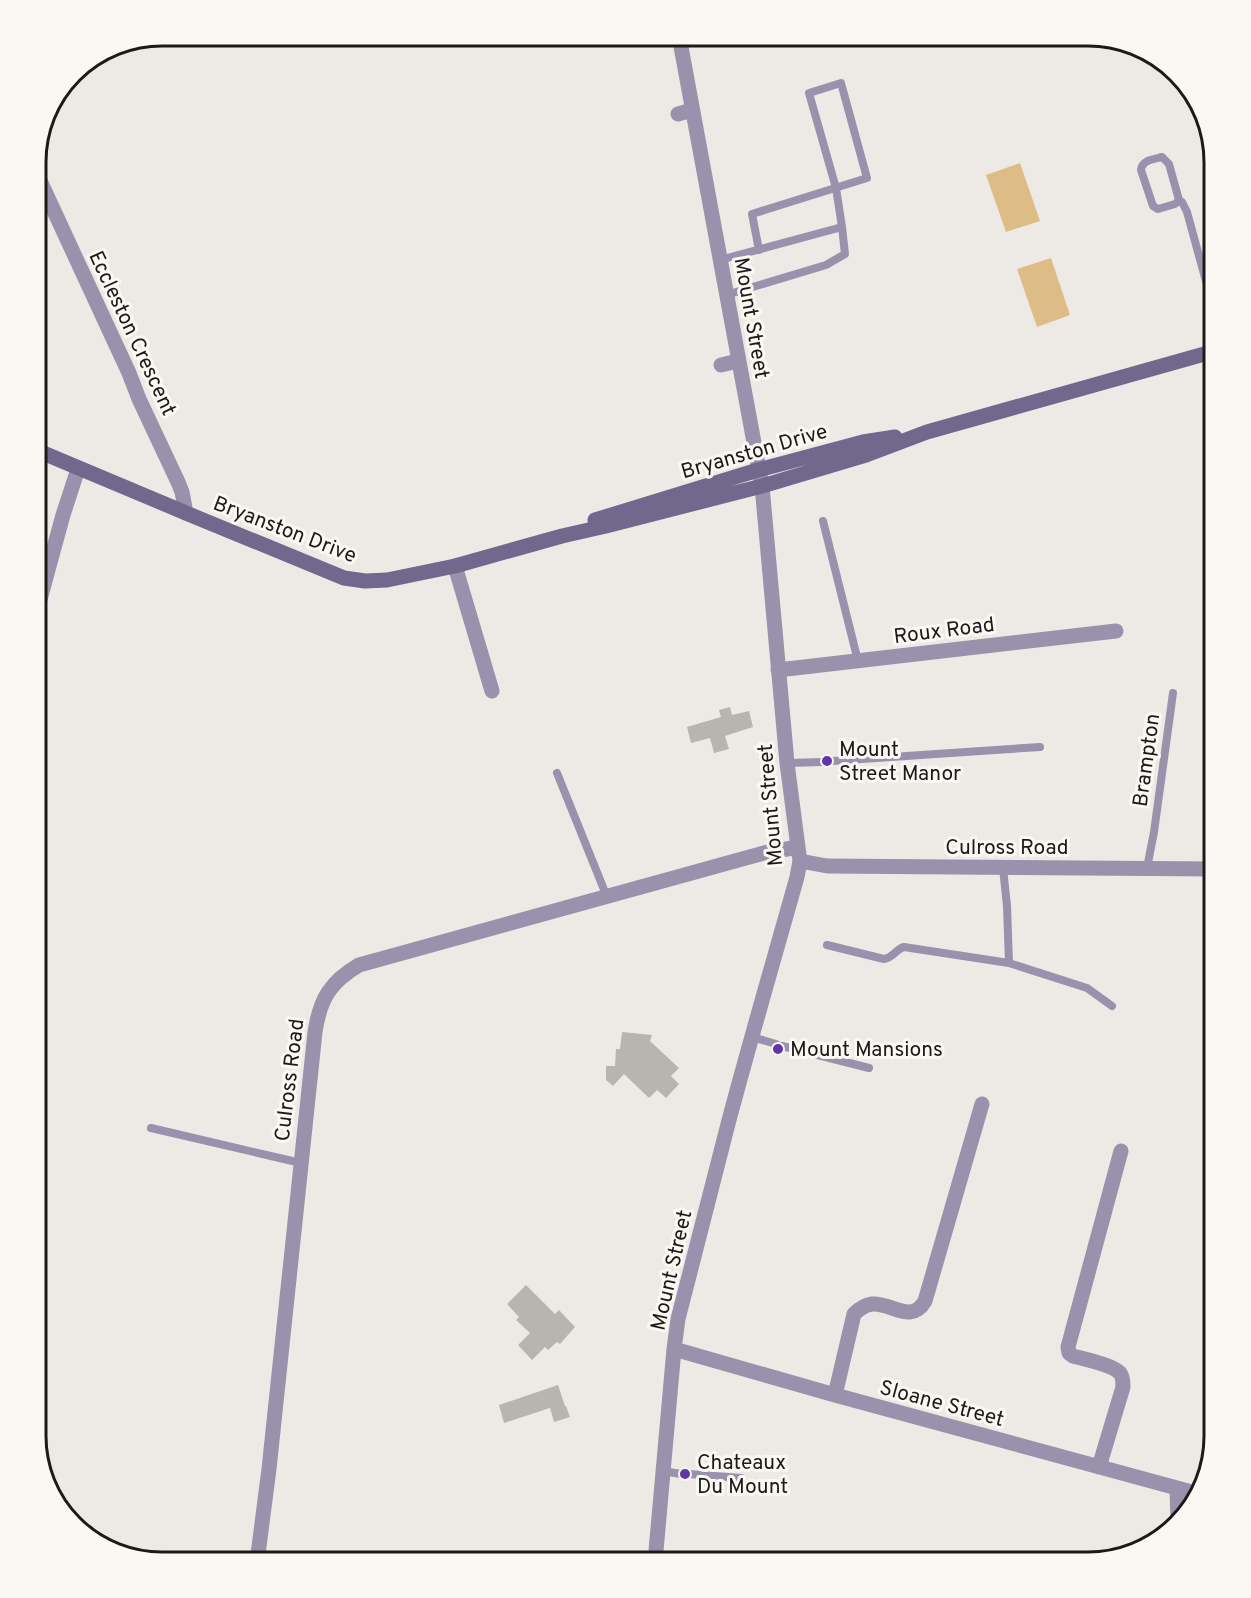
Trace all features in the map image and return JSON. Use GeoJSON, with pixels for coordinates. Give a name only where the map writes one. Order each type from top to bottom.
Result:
{"type":"FeatureCollection","features":[{"type":"Feature","properties":{"kind":"main road","name":"Bryanston Drive"},"geometry":{"type":"LineString","coordinates":[[47,455],[344,578],[365,582],[387,580],[455,566],[562,536],[762,486],[866,455],[927,432],[1204,354]]}},
{"type":"Feature","properties":{"kind":"main road","name":"Bryanston Drive"},"geometry":{"type":"LineString","coordinates":[[562,536],[603,517],[758,470],[863,442],[927,432]]}},
{"type":"Feature","properties":{"kind":"street","name":"Mount Street"},"geometry":{"type":"LineString","coordinates":[[657,1552],[678,1319],[727,1125],[797,877],[799,854],[787,763],[762,486],[720,260],[685,112],[680,47]]}},
{"type":"Feature","properties":{"kind":"street","name":"Eccleston Crescent"},"geometry":{"type":"LineString","coordinates":[[47,196],[178,482],[186,513]]}},
{"type":"Feature","properties":{"kind":"street"},"geometry":{"type":"LineString","coordinates":[[721,365],[738,361]]}},
{"type":"Feature","properties":{"kind":"street"},"geometry":{"type":"LineString","coordinates":[[47,574],[78,469]]}},
{"type":"Feature","properties":{"kind":"street"},"geometry":{"type":"LineString","coordinates":[[455,566],[492,691]]}},
{"type":"Feature","properties":{"kind":"street","name":"Roux Road"},"geometry":{"type":"LineString","coordinates":[[778,670],[1116,631]]}},
{"type":"Feature","properties":{"kind":"street","name":"Culross Road"},"geometry":{"type":"LineString","coordinates":[[258,1552],[318,1014],[321,1002],[333,984],[345,973],[359,965],[764,853],[799,854],[827,866],[1204,869]]}},
{"type":"Feature","properties":{"kind":"street"},"geometry":{"type":"LineString","coordinates":[[835,1395],[854,1314],[861,1308],[872,1304],[913,1312],[921,1308],[925,1301],[982,1104]]}},
{"type":"Feature","properties":{"kind":"street"},"geometry":{"type":"LineString","coordinates":[[1099,1467],[1123,1381],[1120,1373],[1113,1368],[1073,1356],[1069,1353],[1068,1347],[1121,1151]]}},
{"type":"Feature","properties":{"kind":"street","name":"Sloane Street"},"geometry":{"type":"LineString","coordinates":[[674,1349],[1190,1492]]}},
{"type":"Feature","properties":{"kind":"street"},"geometry":{"type":"LineString","coordinates":[[1177,1489],[1178,1510]]}},
{"type":"Feature","properties":{"kind":"lane"},"geometry":{"type":"LineString","coordinates":[[726,295],[826,265],[844,254],[836,188],[809,93],[841,83],[867,178],[836,188],[752,214],[759,250]]}},
{"type":"Feature","properties":{"kind":"lane"},"geometry":{"type":"LineString","coordinates":[[1179,200],[1158,209],[1153,206],[1141,170],[1145,162],[1162,157],[1166,160],[1179,200],[1187,212],[1204,274]]}},
{"type":"Feature","properties":{"kind":"lane"},"geometry":{"type":"LineString","coordinates":[[720,260],[842,227]]}},
{"type":"Feature","properties":{"kind":"lane"},"geometry":{"type":"LineString","coordinates":[[823,521],[858,661]]}},
{"type":"Feature","properties":{"kind":"lane","name":"Brampton"},"geometry":{"type":"LineString","coordinates":[[1147,868],[1173,693]]}},
{"type":"Feature","properties":{"kind":"lane"},"geometry":{"type":"LineString","coordinates":[[787,763],[1040,747]]}},
{"type":"Feature","properties":{"kind":"lane"},"geometry":{"type":"LineString","coordinates":[[557,773],[607,897]]}},
{"type":"Feature","properties":{"kind":"lane"},"geometry":{"type":"LineString","coordinates":[[1003,868],[1009,963]]}},
{"type":"Feature","properties":{"kind":"lane"},"geometry":{"type":"LineString","coordinates":[[827,945],[884,959],[890,958],[897,950],[904,947],[1009,963],[1087,988],[1112,1006]]}},
{"type":"Feature","properties":{"kind":"lane"},"geometry":{"type":"LineString","coordinates":[[752,1037],[869,1068]]}},
{"type":"Feature","properties":{"kind":"lane"},"geometry":{"type":"LineString","coordinates":[[151,1128],[301,1163]]}},
{"type":"Feature","properties":{"kind":"lane"},"geometry":{"type":"LineString","coordinates":[[663,1471],[741,1478]]}},
{"type":"Feature","properties":{"kind":"shaded area"},"geometry":{"type":"Polygon","coordinates":[[[1020,163],[1040,221],[1006,232],[986,175],[1020,163]]]}},
{"type":"Feature","properties":{"kind":"shaded area"},"geometry":{"type":"Polygon","coordinates":[[[1051,258],[1070,315],[1037,327],[1017,269],[1051,258]]]}},
{"type":"Feature","properties":{"kind":"building"},"geometry":{"type":"Polygon","coordinates":[[[730,707],[732,715],[749,711],[753,727],[725,736],[729,749],[714,753],[710,738],[691,743],[687,727],[721,717],[719,710],[730,707]]]}},
{"type":"Feature","properties":{"kind":"building"},"geometry":{"type":"Polygon","coordinates":[[[622,1032],[652,1035],[650,1041],[679,1068],[671,1076],[679,1084],[666,1098],[657,1090],[649,1098],[624,1074],[613,1086],[606,1080],[606,1066],[615,1066],[616,1049],[620,1049],[622,1032]]]}},
{"type":"Feature","properties":{"kind":"building"},"geometry":{"type":"Polygon","coordinates":[[[526,1285],[555,1314],[559,1310],[575,1327],[560,1344],[557,1342],[548,1350],[545,1347],[532,1360],[518,1345],[530,1333],[516,1320],[519,1317],[507,1304],[526,1285]]]}},
{"type":"Feature","properties":{"kind":"building"},"geometry":{"type":"Polygon","coordinates":[[[558,1385],[570,1417],[554,1422],[550,1408],[504,1423],[499,1405],[558,1385]]]}},
{"type":"Feature","properties":{"kind":"place","name":"Mount Street Manor"},"geometry":{"type":"Point","coordinates":[827,761]}},
{"type":"Feature","properties":{"kind":"place","name":"Mount Mansions"},"geometry":{"type":"Point","coordinates":[778,1049]}},
{"type":"Feature","properties":{"kind":"place","name":"Chateaux Du Mount"},"geometry":{"type":"Point","coordinates":[685,1474]}}]}
